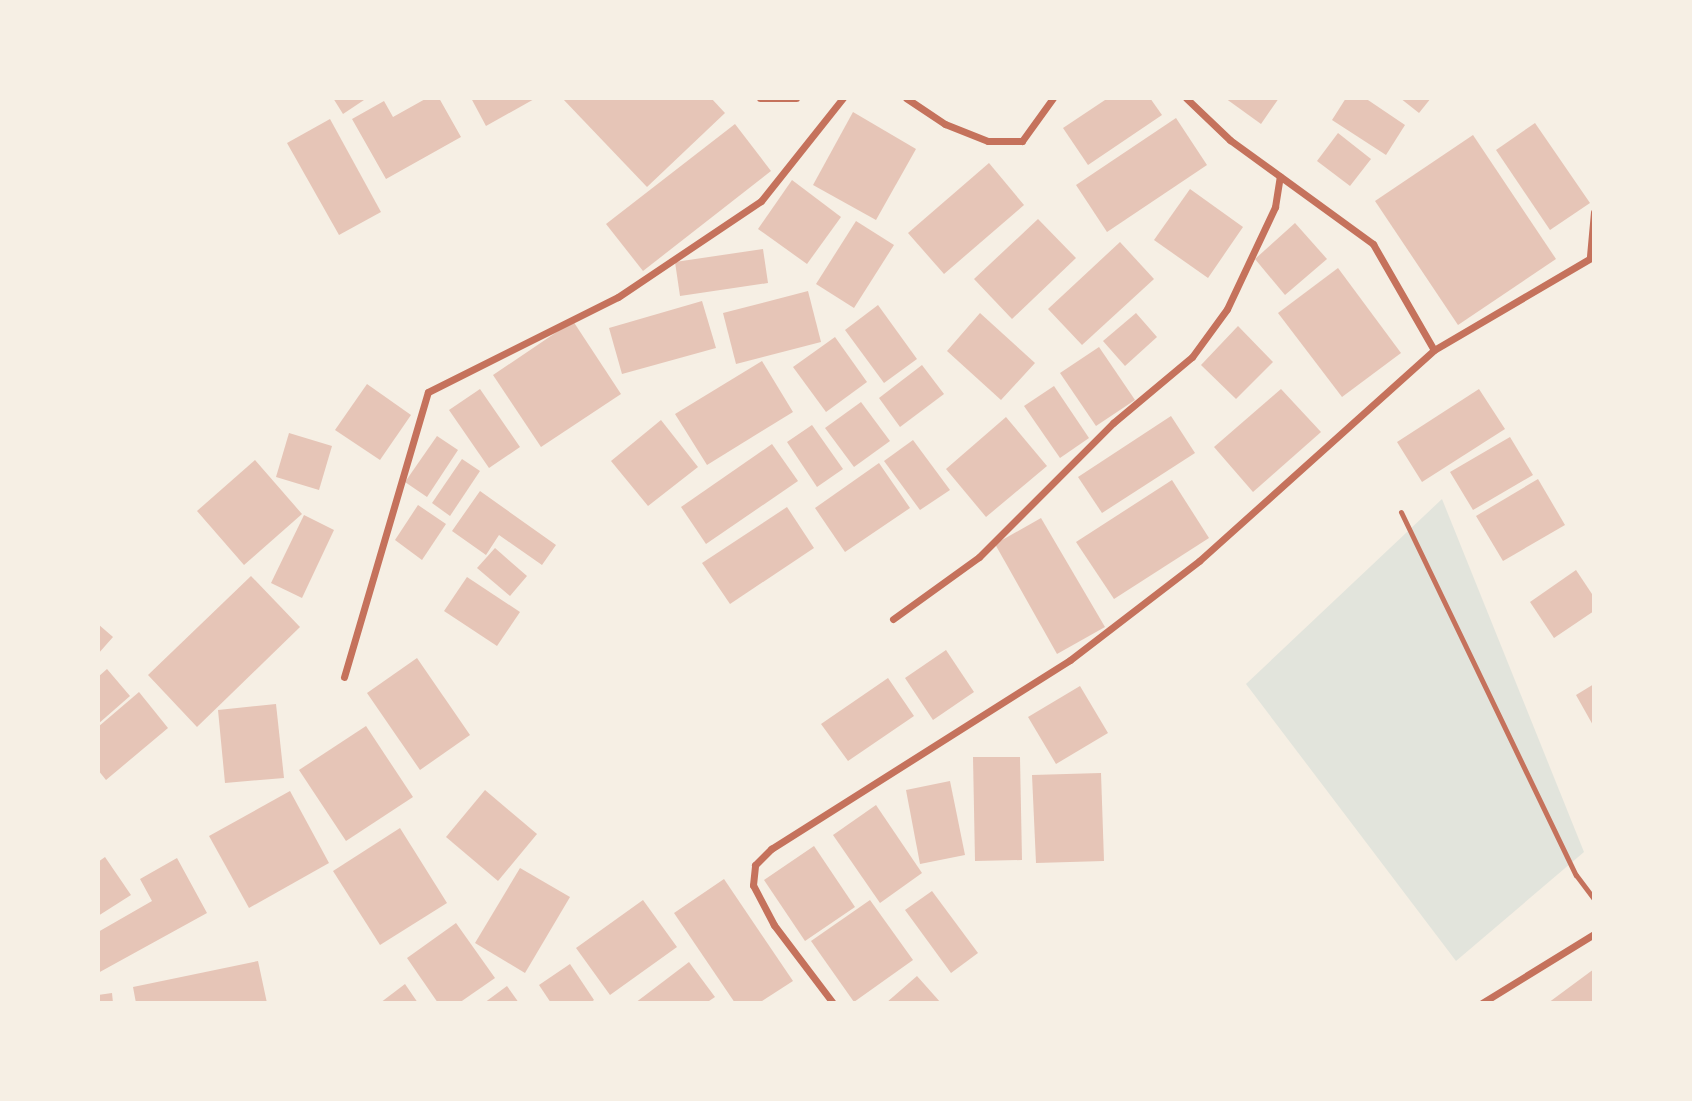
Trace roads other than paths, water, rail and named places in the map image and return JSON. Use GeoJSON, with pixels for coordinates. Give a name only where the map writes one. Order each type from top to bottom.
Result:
{"type":"FeatureCollection","features":[{"type":"Feature","properties":{"kind":"street"},"geometry":{"type":"LineString","coordinates":[[760,98],[796,98]]}},
{"type":"Feature","properties":{"kind":"street"},"geometry":{"type":"LineString","coordinates":[[344,677],[428,392],[618,297],[761,201],[843,98]]}},
{"type":"Feature","properties":{"kind":"street"},"geometry":{"type":"LineString","coordinates":[[906,98],[945,124],[988,141],[1022,141],[1033,133],[1053,98]]}},
{"type":"Feature","properties":{"kind":"street"},"geometry":{"type":"LineString","coordinates":[[1186,98],[1280,176],[1373,244],[1434,350]]}},
{"type":"Feature","properties":{"kind":"street"},"geometry":{"type":"LineString","coordinates":[[893,619],[979,557],[1113,423],[1192,357],[1227,309],[1275,208],[1280,176]]}},
{"type":"Feature","properties":{"kind":"street"},"geometry":{"type":"LineString","coordinates":[[832,1003],[774,925],[753,885],[755,865],[861,789],[1070,660],[1199,561],[1434,350],[1592,256],[1594,212]]}},
{"type":"Feature","properties":{"kind":"street"},"geometry":{"type":"LineString","coordinates":[[1482,1003],[1594,934]]}},
{"type":"Feature","properties":{"kind":"lane"},"geometry":{"type":"LineString","coordinates":[[1401,512],[1576,875],[1594,899]]}}]}
